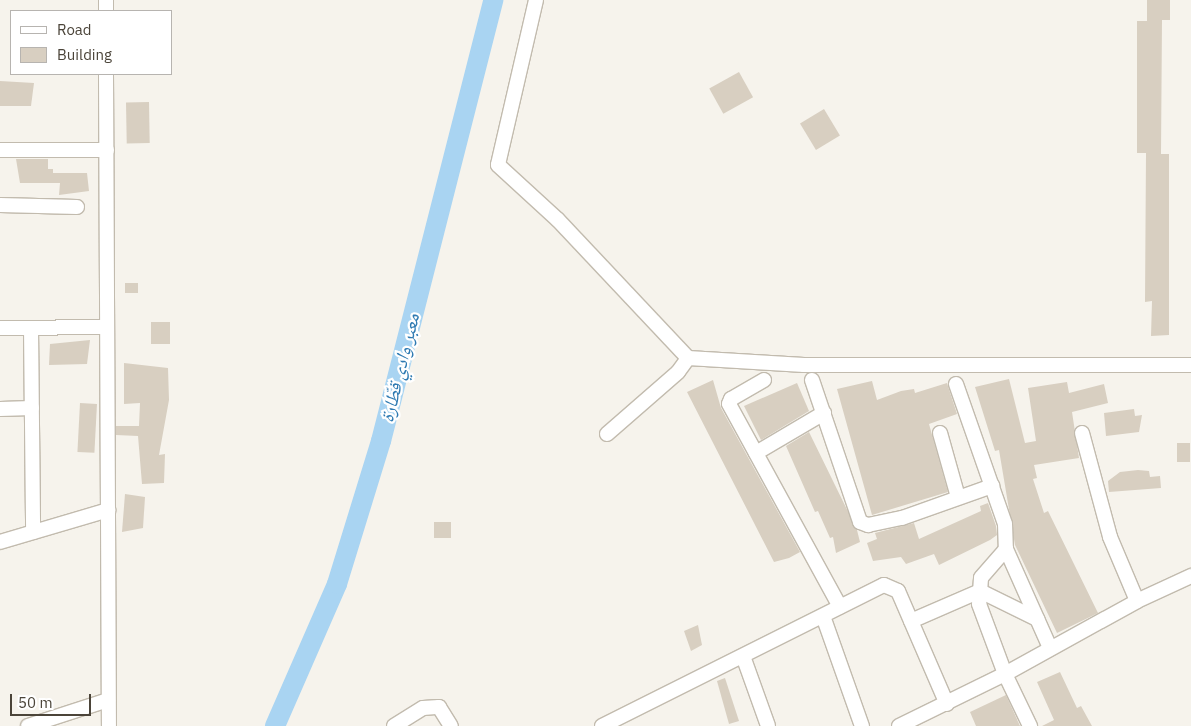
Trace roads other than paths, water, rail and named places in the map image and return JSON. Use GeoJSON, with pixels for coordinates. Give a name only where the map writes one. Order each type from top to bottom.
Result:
{"type":"FeatureCollection","features":[{"type":"Feature","properties":{"kind":"street"},"geometry":{"type":"LineString","coordinates":[[536,0],[499,150],[498,165],[558,220],[688,358],[705,362],[804,365],[1191,365]]}},
{"type":"Feature","properties":{"kind":"street"},"geometry":{"type":"LineString","coordinates":[[106,75],[109,726]]}},
{"type":"Feature","properties":{"kind":"street"},"geometry":{"type":"LineString","coordinates":[[0,150],[106,150]]}},
{"type":"Feature","properties":{"kind":"street"},"geometry":{"type":"LineString","coordinates":[[0,205],[76,207]]}},
{"type":"Feature","properties":{"kind":"street"},"geometry":{"type":"LineString","coordinates":[[0,328],[107,327]]}},
{"type":"Feature","properties":{"kind":"street"},"geometry":{"type":"LineString","coordinates":[[31,328],[33,532]]}},
{"type":"Feature","properties":{"kind":"street"},"geometry":{"type":"LineString","coordinates":[[607,434],[678,372],[688,358]]}},
{"type":"Feature","properties":{"kind":"street"},"geometry":{"type":"LineString","coordinates":[[764,380],[731,399],[730,404],[840,607]]}},
{"type":"Feature","properties":{"kind":"street"},"geometry":{"type":"LineString","coordinates":[[812,380],[860,522],[868,525],[902,518],[992,486]]}},
{"type":"Feature","properties":{"kind":"street"},"geometry":{"type":"LineString","coordinates":[[956,384],[1005,524],[1006,549],[1050,648]]}},
{"type":"Feature","properties":{"kind":"street"},"geometry":{"type":"LineString","coordinates":[[0,409],[32,408]]}},
{"type":"Feature","properties":{"kind":"street"},"geometry":{"type":"LineString","coordinates":[[756,454],[824,413]]}},
{"type":"Feature","properties":{"kind":"street"},"geometry":{"type":"LineString","coordinates":[[940,432],[958,497]]}},
{"type":"Feature","properties":{"kind":"street"},"geometry":{"type":"LineString","coordinates":[[1082,433],[1110,537],[1137,600]]}},
{"type":"Feature","properties":{"kind":"street"},"geometry":{"type":"LineString","coordinates":[[0,542],[108,510]]}},
{"type":"Feature","properties":{"kind":"street"},"geometry":{"type":"LineString","coordinates":[[1006,549],[982,578],[980,604],[1005,674],[1030,726]]}},
{"type":"Feature","properties":{"kind":"street"},"geometry":{"type":"LineString","coordinates":[[899,726],[1005,674],[1137,600],[1191,576]]}},
{"type":"Feature","properties":{"kind":"street"},"geometry":{"type":"LineString","coordinates":[[602,726],[884,585],[898,591],[947,704]]}},
{"type":"Feature","properties":{"kind":"street"},"geometry":{"type":"LineString","coordinates":[[911,621],[980,591],[1038,619]]}},
{"type":"Feature","properties":{"kind":"street"},"geometry":{"type":"LineString","coordinates":[[823,616],[862,726]]}},
{"type":"Feature","properties":{"kind":"street"},"geometry":{"type":"LineString","coordinates":[[743,656],[768,726]]}},
{"type":"Feature","properties":{"kind":"street"},"geometry":{"type":"LineString","coordinates":[[28,726],[108,700]]}},
{"type":"Feature","properties":{"kind":"street"},"geometry":{"type":"LineString","coordinates":[[394,726],[423,708],[438,706],[451,726]]}},
{"type":"Feature","properties":{"kind":"waterway","name":"معبر وادي قطّارة"},"geometry":{"type":"LineString","coordinates":[[275,726],[337,584],[381,441],[493,0]]}}]}
